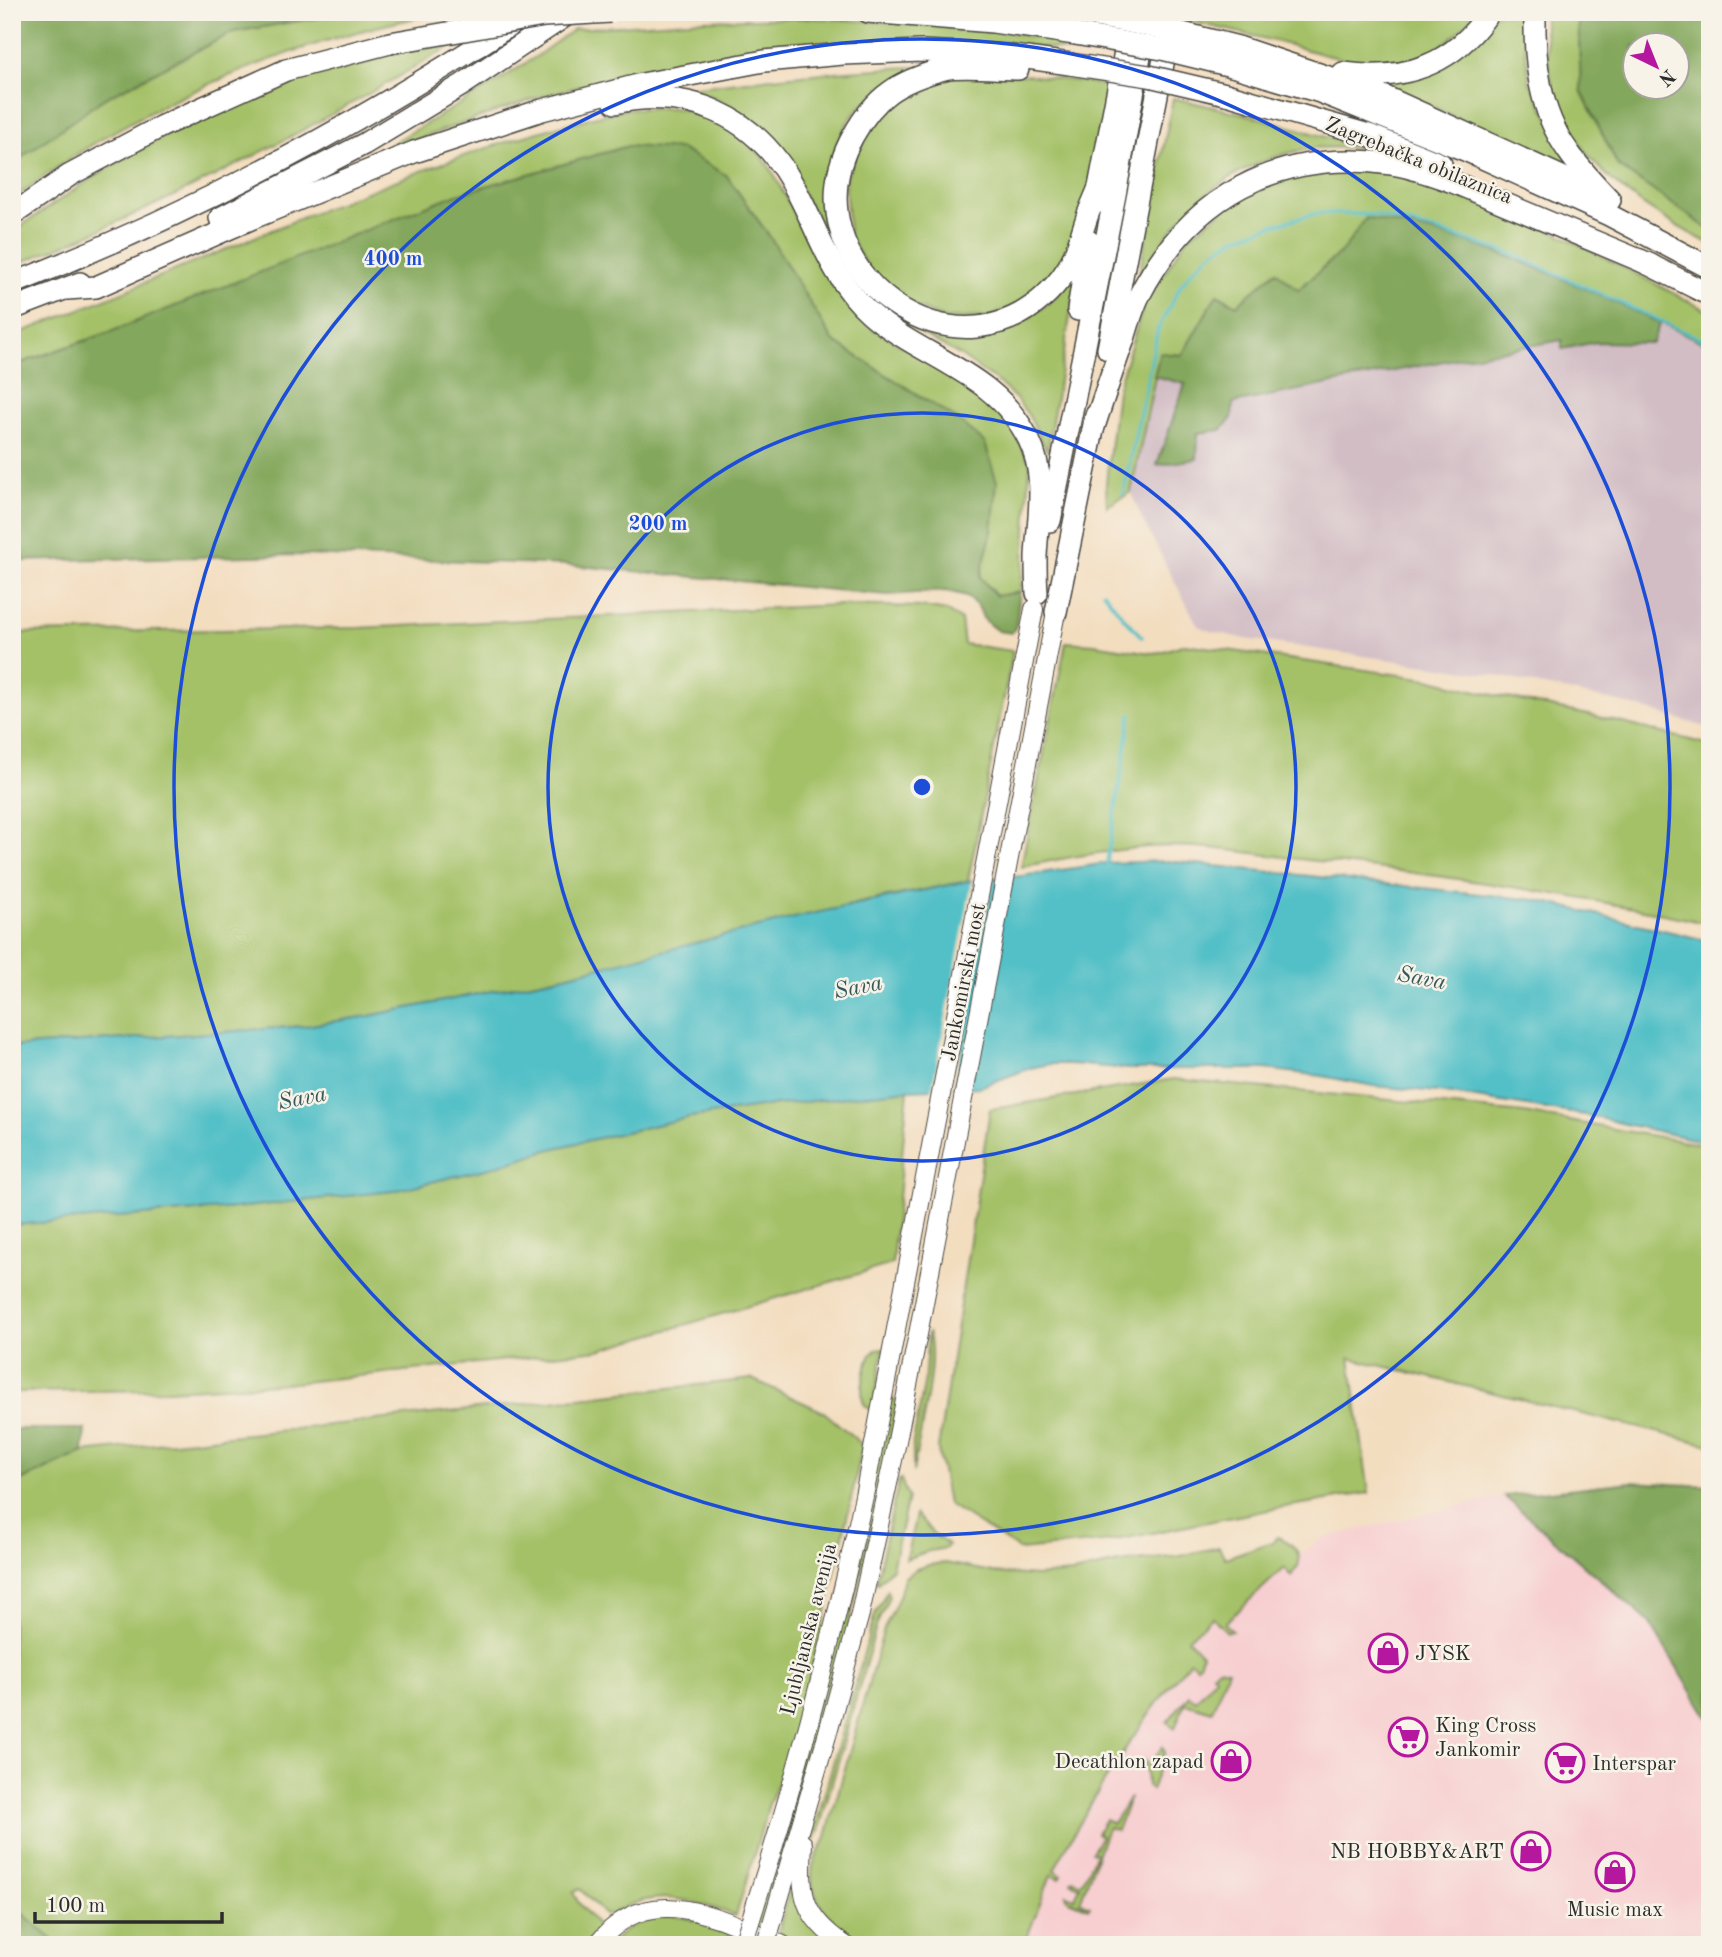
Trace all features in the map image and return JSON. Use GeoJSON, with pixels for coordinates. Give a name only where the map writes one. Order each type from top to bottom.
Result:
{"type":"FeatureCollection","features":[{"type":"Feature","properties":{"kind":"highway"},"geometry":{"type":"LineString","coordinates":[[12,284],[83,257],[265,171],[439,72],[530,12]]}},
{"type":"Feature","properties":{"kind":"highway"},"geometry":{"type":"LineString","coordinates":[[12,309],[68,289],[182,237],[364,144],[462,85],[571,12]]}},
{"type":"Feature","properties":{"kind":"highway"},"geometry":{"type":"LineString","coordinates":[[12,215],[70,175],[174,121],[286,70],[390,43],[544,16],[610,12]]}},
{"type":"Feature","properties":{"kind":"highway"},"geometry":{"type":"LineString","coordinates":[[868,12],[993,22],[1071,17],[1166,29],[1235,56],[1259,53],[1365,76],[1386,76],[1425,67],[1456,49],[1489,12]]}},
{"type":"Feature","properties":{"kind":"highway"},"geometry":{"type":"LineString","coordinates":[[1067,430],[1072,348],[1098,190],[1133,12]]}},
{"type":"Feature","properties":{"kind":"highway"},"geometry":{"type":"LineString","coordinates":[[1035,601],[1149,12]]}},
{"type":"Feature","properties":{"kind":"highway"},"geometry":{"type":"LineString","coordinates":[[1056,612],[1173,12]]}},
{"type":"Feature","properties":{"kind":"highway"},"geometry":{"type":"LineString","coordinates":[[1535,12],[1537,67],[1542,95],[1552,124],[1573,159],[1610,200]]}},
{"type":"Feature","properties":{"kind":"highway"},"geometry":{"type":"LineString","coordinates":[[68,289],[96,287],[253,218],[414,152],[541,110],[642,84],[764,61],[843,54],[923,51],[1006,55],[1070,64]]}},
{"type":"Feature","properties":{"kind":"highway"},"geometry":{"type":"LineString","coordinates":[[1259,53],[1379,94],[1610,200],[1710,257]]}},
{"type":"Feature","properties":{"kind":"highway","name":"Zagrebačka obilaznica"},"geometry":{"type":"LineString","coordinates":[[1235,56],[1465,150],[1609,215],[1710,268]]}},
{"type":"Feature","properties":{"kind":"highway"},"geometry":{"type":"LineString","coordinates":[[1070,64],[1024,69],[946,68],[893,90],[872,106],[846,151],[836,188],[838,217],[844,240],[857,268],[870,285],[886,298],[915,317],[933,323],[980,327],[998,324],[1019,314],[1036,303],[1059,281],[1076,254],[1086,218],[1098,190]]}},
{"type":"Feature","properties":{"kind":"highway","name":"Zagrebačka obilaznica"},"geometry":{"type":"LineString","coordinates":[[1070,64],[1149,76],[1226,94],[1369,135],[1457,170],[1710,295]]}},
{"type":"Feature","properties":{"kind":"highway"},"geometry":{"type":"LineString","coordinates":[[541,110],[564,115],[636,99],[671,98],[722,113],[762,141],[792,181],[821,245],[853,295],[887,326],[980,382],[1000,400],[1021,426],[1037,458],[1040,478],[1035,601]]}},
{"type":"Feature","properties":{"kind":"highway"},"geometry":{"type":"LineString","coordinates":[[1093,430],[1136,302],[1163,256],[1184,231],[1226,194],[1254,179],[1279,170],[1308,163],[1340,160],[1392,164],[1420,170],[1651,265]]}},
{"type":"Feature","properties":{"kind":"main road","name":"Jankomirski most"},"geometry":{"type":"LineString","coordinates":[[898,1320],[1035,601]]}},
{"type":"Feature","properties":{"kind":"main road","name":"Jankomirski most"},"geometry":{"type":"LineString","coordinates":[[804,1813],[860,1614],[897,1446],[1056,612]]}},
{"type":"Feature","properties":{"kind":"main road","name":"Ljubljanska avenija"},"geometry":{"type":"LineString","coordinates":[[746,1935],[792,1783],[845,1583],[898,1320]]}},
{"type":"Feature","properties":{"kind":"main road"},"geometry":{"type":"LineString","coordinates":[[767,1937],[804,1813]]}},
{"type":"Feature","properties":{"kind":"main road"},"geometry":{"type":"LineString","coordinates":[[804,1813],[801,1874],[804,1896],[815,1920],[845,1945]]}},
{"type":"Feature","properties":{"kind":"main road"},"geometry":{"type":"LineString","coordinates":[[597,1945],[610,1930],[630,1916],[648,1909],[664,1907],[709,1915],[783,1945]]}},
{"type":"Feature","properties":{"kind":"shaded area"},"geometry":{"type":"Polygon","coordinates":[[[1660,323],[1710,346],[1710,728],[1623,703],[1489,674],[1246,639],[1198,626],[1141,517],[1131,492],[1154,376],[1185,383],[1158,464],[1232,403],[1563,340],[1563,349],[1596,342],[1652,343],[1660,323]]]}},
{"type":"Feature","properties":{"kind":"shaded area","name":"King Cross Jankomir"},"geometry":{"type":"Polygon","coordinates":[[[1504,1496],[1649,1622],[1710,1721],[1710,1945],[1024,1945],[1052,1874],[1061,1877],[1053,1871],[1085,1812],[1153,1706],[1190,1661],[1197,1666],[1202,1654],[1187,1639],[1212,1617],[1227,1632],[1231,1630],[1225,1623],[1284,1568],[1291,1575],[1298,1566],[1299,1555],[1322,1538],[1504,1496]]]}},
{"type":"Feature","properties":{"kind":"green space"},"geometry":{"type":"Polygon","coordinates":[[[12,12],[351,12],[233,32],[103,99],[12,164],[12,12]]]}},
{"type":"Feature","properties":{"kind":"green space"},"geometry":{"type":"Polygon","coordinates":[[[351,12],[441,12],[329,40],[211,83],[99,140],[12,200],[12,164],[103,99],[233,32],[351,12]]]}},
{"type":"Feature","properties":{"kind":"green space"},"geometry":{"type":"Polygon","coordinates":[[[1190,12],[1476,12],[1460,31],[1428,53],[1404,61],[1378,63],[1336,57],[1188,21],[1190,12]]]}},
{"type":"Feature","properties":{"kind":"green space"},"geometry":{"type":"Polygon","coordinates":[[[1498,12],[1525,12],[1524,41],[1530,83],[1582,177],[1449,114],[1367,82],[1385,81],[1498,12]]]}},
{"type":"Feature","properties":{"kind":"green space"},"geometry":{"type":"Polygon","coordinates":[[[1544,12],[1578,12],[1581,90],[1618,166],[1710,230],[1710,244],[1639,202],[1598,167],[1581,146],[1556,97],[1547,55],[1544,12]]]}},
{"type":"Feature","properties":{"kind":"green space"},"geometry":{"type":"Polygon","coordinates":[[[1578,12],[1710,12],[1710,230],[1618,166],[1581,90],[1578,12]]]}},
{"type":"Feature","properties":{"kind":"green space"},"geometry":{"type":"Polygon","coordinates":[[[808,18],[1005,32],[1115,50],[1114,56],[1051,48],[926,42],[800,48],[738,55],[676,65],[557,92],[372,156],[487,88],[574,29],[703,20],[808,18]]]}},
{"type":"Feature","properties":{"kind":"green space"},"geometry":{"type":"Polygon","coordinates":[[[456,43],[238,164],[127,218],[12,266],[12,232],[106,169],[212,112],[244,98],[343,64],[456,43]]]}},
{"type":"Feature","properties":{"kind":"green space"},"geometry":{"type":"Polygon","coordinates":[[[918,67],[866,101],[844,130],[828,176],[826,192],[830,221],[904,319],[1030,317],[1063,289],[1080,259],[1047,451],[1029,416],[999,383],[961,356],[883,312],[855,283],[768,135],[720,100],[702,93],[674,90],[857,70],[918,67]]]}},
{"type":"Feature","properties":{"kind":"green space"},"geometry":{"type":"Polygon","coordinates":[[[968,73],[1028,75],[1109,85],[1086,205],[1064,263],[1032,299],[989,317],[944,318],[895,298],[872,275],[849,237],[845,180],[869,125],[886,106],[908,90],[937,78],[968,73]]]}},
{"type":"Feature","properties":{"kind":"green space"},"geometry":{"type":"Polygon","coordinates":[[[1173,98],[1253,116],[1364,148],[1298,151],[1264,161],[1231,177],[1202,197],[1182,217],[1138,280],[1173,98]]]}},
{"type":"Feature","properties":{"kind":"green space"},"geometry":{"type":"Polygon","coordinates":[[[627,109],[681,109],[701,115],[740,136],[769,166],[822,267],[844,300],[873,329],[973,387],[1013,430],[1030,463],[1020,592],[996,596],[980,577],[992,531],[959,421],[833,341],[772,240],[726,175],[110,332],[12,366],[12,336],[403,178],[492,146],[627,109]]]}},
{"type":"Feature","properties":{"kind":"green space"},"geometry":{"type":"Polygon","coordinates":[[[628,146],[681,149],[726,175],[772,240],[833,341],[959,421],[985,443],[997,482],[992,531],[980,577],[996,596],[1020,592],[1016,626],[1012,633],[998,631],[990,625],[967,596],[946,591],[887,595],[568,565],[302,555],[12,561],[12,366],[110,332],[454,195],[628,146]]]}},
{"type":"Feature","properties":{"kind":"green space"},"geometry":{"type":"Polygon","coordinates":[[[1339,167],[1419,176],[1557,233],[1710,312],[1710,346],[1594,292],[1505,255],[1434,233],[1366,219],[1344,249],[1298,290],[1237,305],[1217,294],[1182,355],[1160,353],[1131,492],[1107,506],[1106,483],[1117,390],[1144,304],[1188,237],[1256,185],[1339,167]]]}},
{"type":"Feature","properties":{"kind":"green space"},"geometry":{"type":"Polygon","coordinates":[[[1366,218],[1476,245],[1547,272],[1660,323],[1652,343],[1596,342],[1562,349],[1562,340],[1233,403],[1232,418],[1221,430],[1198,433],[1197,459],[1157,465],[1185,384],[1154,376],[1160,353],[1182,355],[1217,294],[1237,305],[1276,271],[1298,290],[1344,249],[1366,218]]]}},
{"type":"Feature","properties":{"kind":"green space"},"geometry":{"type":"Polygon","coordinates":[[[839,605],[923,607],[947,611],[961,620],[964,644],[1013,651],[968,881],[863,902],[561,977],[369,1016],[305,1026],[12,1047],[12,633],[358,628],[839,605]]]}},
{"type":"Feature","properties":{"kind":"green space"},"geometry":{"type":"Polygon","coordinates":[[[1066,642],[1151,653],[1185,644],[1428,679],[1710,745],[1710,924],[1514,887],[1209,848],[1147,847],[1021,867],[1066,642]]]}},
{"type":"Feature","properties":{"kind":"green space"},"geometry":{"type":"Polygon","coordinates":[[[1173,1079],[1524,1113],[1710,1146],[1710,1445],[1350,1358],[1369,1493],[1111,1541],[1020,1550],[948,1504],[938,1449],[990,1109],[1173,1079]]]}},
{"type":"Feature","properties":{"kind":"green space"},"geometry":{"type":"Polygon","coordinates":[[[908,1090],[892,1264],[599,1350],[294,1383],[167,1390],[12,1392],[12,1225],[235,1208],[393,1191],[490,1168],[547,1150],[690,1117],[908,1090]]]}},
{"type":"Feature","properties":{"kind":"green space"},"geometry":{"type":"Polygon","coordinates":[[[928,1332],[931,1344],[929,1380],[913,1472],[913,1443],[924,1385],[928,1332]]]}},
{"type":"Feature","properties":{"kind":"green space"},"geometry":{"type":"Polygon","coordinates":[[[884,1348],[873,1408],[870,1409],[863,1401],[864,1374],[874,1351],[884,1348]]]}},
{"type":"Feature","properties":{"kind":"green space"},"geometry":{"type":"Polygon","coordinates":[[[752,1379],[824,1412],[863,1445],[825,1616],[789,1757],[769,1804],[736,1916],[704,1905],[673,1899],[642,1901],[611,1915],[605,1915],[580,1889],[573,1892],[599,1927],[587,1945],[12,1945],[12,1485],[83,1452],[752,1379]]]}},
{"type":"Feature","properties":{"kind":"green space"},"geometry":{"type":"Polygon","coordinates":[[[890,1400],[898,1403],[882,1485],[837,1674],[758,1945],[751,1945],[890,1400]]]}},
{"type":"Feature","properties":{"kind":"green space"},"geometry":{"type":"Polygon","coordinates":[[[12,1429],[85,1429],[83,1452],[12,1485],[12,1429]]]}},
{"type":"Feature","properties":{"kind":"green space"},"geometry":{"type":"Polygon","coordinates":[[[901,1479],[908,1498],[892,1568],[878,1583],[876,1582],[901,1479]]]}},
{"type":"Feature","properties":{"kind":"green space"},"geometry":{"type":"Polygon","coordinates":[[[1631,1482],[1710,1486],[1710,1721],[1649,1622],[1504,1496],[1631,1482]]]}},
{"type":"Feature","properties":{"kind":"green space"},"geometry":{"type":"Polygon","coordinates":[[[916,1514],[948,1545],[946,1548],[906,1559],[916,1514]]]}},
{"type":"Feature","properties":{"kind":"green space"},"geometry":{"type":"Polygon","coordinates":[[[1277,1537],[1297,1551],[1298,1566],[1291,1576],[1284,1568],[1225,1623],[1232,1631],[1227,1632],[1212,1617],[1188,1639],[1202,1654],[1200,1662],[1197,1666],[1190,1661],[1170,1686],[1100,1788],[1054,1870],[1062,1875],[1060,1878],[1051,1875],[1024,1945],[877,1945],[848,1933],[828,1915],[814,1891],[813,1865],[825,1840],[884,1629],[899,1597],[904,1578],[916,1569],[946,1563],[997,1573],[1037,1576],[1181,1556],[1219,1547],[1225,1558],[1272,1542],[1277,1537]]]}},
{"type":"Feature","properties":{"kind":"green space"},"geometry":{"type":"Polygon","coordinates":[[[887,1591],[889,1596],[877,1624],[818,1833],[807,1856],[875,1614],[887,1591]]]}},
{"type":"Feature","properties":{"kind":"green space"},"geometry":{"type":"Polygon","coordinates":[[[1218,1668],[1228,1670],[1212,1711],[1185,1703],[1175,1728],[1167,1722],[1189,1695],[1196,1700],[1216,1677],[1212,1674],[1218,1668]]]}},
{"type":"Feature","properties":{"kind":"green space"},"geometry":{"type":"Polygon","coordinates":[[[1162,1747],[1165,1752],[1151,1790],[1147,1786],[1146,1770],[1141,1763],[1142,1760],[1150,1765],[1162,1747]]]}},
{"type":"Feature","properties":{"kind":"green space"},"geometry":{"type":"Polygon","coordinates":[[[1130,1797],[1117,1830],[1108,1827],[1106,1831],[1080,1902],[1090,1906],[1088,1908],[1068,1900],[1066,1895],[1075,1898],[1080,1886],[1071,1882],[1073,1879],[1081,1883],[1096,1854],[1092,1852],[1101,1836],[1097,1833],[1105,1819],[1113,1823],[1130,1797]]]}},
{"type":"Feature","properties":{"kind":"green space"},"geometry":{"type":"Polygon","coordinates":[[[794,1875],[835,1945],[806,1945],[778,1933],[794,1875]]]}},
{"type":"Feature","properties":{"kind":"green space"},"geometry":{"type":"Polygon","coordinates":[[[12,1904],[53,1940],[54,1945],[12,1945],[12,1904]]]}},
{"type":"Feature","properties":{"kind":"green space"},"geometry":{"type":"Polygon","coordinates":[[[672,1915],[704,1922],[730,1932],[726,1945],[610,1945],[638,1923],[672,1915]]]}},
{"type":"Feature","properties":{"kind":"water","name":"Sava"},"geometry":{"type":"Polygon","coordinates":[[[1168,861],[1536,900],[1710,941],[1710,1143],[1585,1115],[1265,1069],[1130,1069],[1050,1064],[1030,1068],[980,1087],[908,1090],[690,1117],[547,1150],[490,1168],[393,1191],[235,1208],[12,1225],[12,1047],[305,1026],[369,1016],[561,977],[806,915],[968,881],[1107,863],[1168,861]]]}},
{"type":"Feature","properties":{"kind":"pier"},"geometry":{"type":"Polygon","coordinates":[[[994,875],[953,1092],[931,1093],[973,877],[994,875]]]}},
{"type":"Feature","properties":{"kind":"waterway"},"geometry":{"type":"LineString","coordinates":[[1123,494],[1158,329],[1181,285],[1215,250],[1235,238],[1318,213],[1376,215],[1512,254],[1710,343]]}},
{"type":"Feature","properties":{"kind":"waterway"},"geometry":{"type":"LineString","coordinates":[[1103,592],[1142,637]]}},
{"type":"Feature","properties":{"kind":"waterway"},"geometry":{"type":"LineString","coordinates":[[1106,868],[1131,715]]}},
{"type":"Feature","properties":{"kind":"place","name":"JYSK"},"geometry":{"type":"Point","coordinates":[1388,1653]}},
{"type":"Feature","properties":{"kind":"place","name":"King Cross Jankomir"},"geometry":{"type":"Point","coordinates":[1408,1737]}},
{"type":"Feature","properties":{"kind":"place","name":"Decathlon zapad"},"geometry":{"type":"Point","coordinates":[1231,1761]}},
{"type":"Feature","properties":{"kind":"place","name":"Interspar"},"geometry":{"type":"Point","coordinates":[1565,1763]}},
{"type":"Feature","properties":{"kind":"place","name":"NB HOBBY&ART"},"geometry":{"type":"Point","coordinates":[1531,1851]}},
{"type":"Feature","properties":{"kind":"place","name":"Music max"},"geometry":{"type":"Point","coordinates":[1615,1872]}}]}
